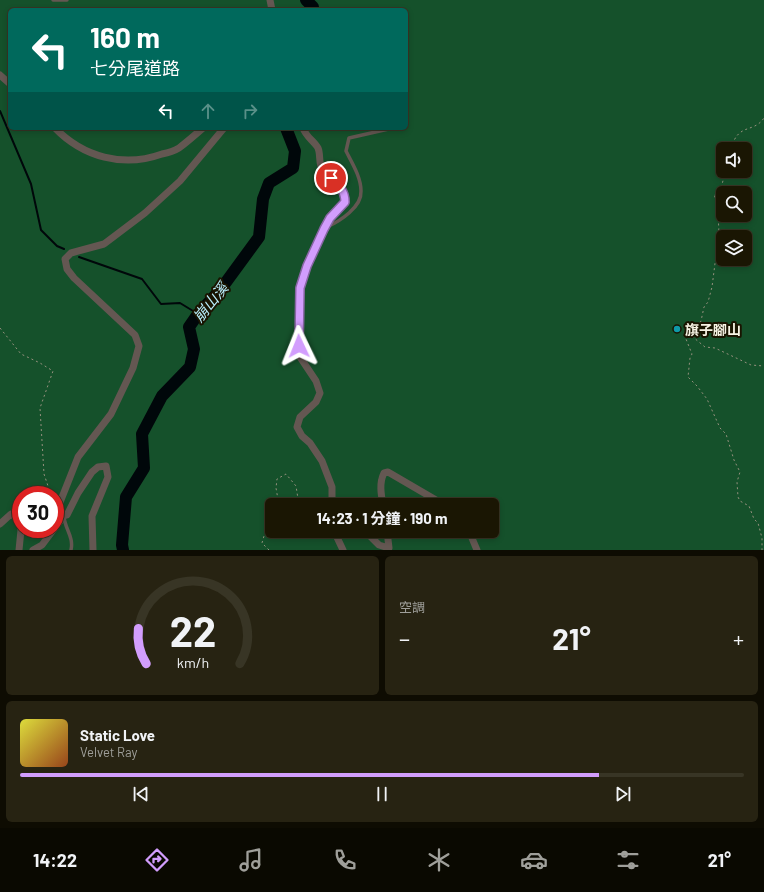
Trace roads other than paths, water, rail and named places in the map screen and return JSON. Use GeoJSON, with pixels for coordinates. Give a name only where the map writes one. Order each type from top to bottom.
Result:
{"type":"FeatureCollection","features":[{"type":"Feature","properties":{"kind":"street"},"geometry":{"type":"LineString","coordinates":[[0,75],[8,82]]}},
{"type":"Feature","properties":{"kind":"street"},"geometry":{"type":"LineString","coordinates":[[57,130],[65,139],[83,150],[118,161],[152,158],[178,149],[200,130]]}},
{"type":"Feature","properties":{"kind":"street"},"geometry":{"type":"LineString","coordinates":[[64,492],[78,457],[111,414],[133,368],[139,346],[135,335],[74,278],[67,269],[65,259],[71,253],[104,244],[145,213],[180,181],[222,130]]}},
{"type":"Feature","properties":{"kind":"street"},"geometry":{"type":"LineString","coordinates":[[304,130],[318,149],[322,169],[340,186],[345,195],[345,202],[330,218],[324,229],[307,266],[300,288],[298,336],[300,357],[316,381],[320,393],[316,402],[300,417],[297,427],[302,436],[310,443],[322,461],[332,487],[332,498]]}},
{"type":"Feature","properties":{"kind":"street"},"geometry":{"type":"LineString","coordinates":[[64,516],[68,513],[78,493],[92,472],[98,467],[106,466],[108,477],[92,516],[93,550]]}},
{"type":"Feature","properties":{"kind":"street"},"geometry":{"type":"LineString","coordinates":[[382,498],[382,478],[384,473],[388,472],[433,498]]}},
{"type":"Feature","properties":{"kind":"street"},"geometry":{"type":"LineString","coordinates":[[0,524],[11,514],[19,520],[21,530],[19,550]]}},
{"type":"Feature","properties":{"kind":"street"},"geometry":{"type":"LineString","coordinates":[[33,550],[42,545],[47,538]]}},
{"type":"Feature","properties":{"kind":"street"},"geometry":{"type":"LineString","coordinates":[[337,538],[344,550]]}},
{"type":"Feature","properties":{"kind":"street"},"geometry":{"type":"LineString","coordinates":[[372,538],[379,545],[389,548],[388,538]]}},
{"type":"Feature","properties":{"kind":"street"},"geometry":{"type":"LineString","coordinates":[[472,538],[477,550]]}},
{"type":"Feature","properties":{"kind":"lane"},"geometry":{"type":"LineString","coordinates":[[53,0],[67,0]]}},
{"type":"Feature","properties":{"kind":"lane"},"geometry":{"type":"LineString","coordinates":[[324,229],[342,220],[359,202],[361,191],[356,172],[346,151],[349,138],[384,130]]}},
{"type":"Feature","properties":{"kind":"lane"},"geometry":{"type":"LineString","coordinates":[[64,516],[65,523],[71,536],[72,550]]}},
{"type":"Feature","properties":{"kind":"waterway","name":"崩山溪"},"geometry":{"type":"LineString","coordinates":[[306,0],[313,8]]}},
{"type":"Feature","properties":{"kind":"waterway"},"geometry":{"type":"LineString","coordinates":[[0,111],[8,130]]}},
{"type":"Feature","properties":{"kind":"waterway"},"geometry":{"type":"LineString","coordinates":[[8,130],[31,184],[41,230],[57,246],[64,249]]}},
{"type":"Feature","properties":{"kind":"waterway","name":"崩山溪"},"geometry":{"type":"LineString","coordinates":[[123,550],[122,545],[126,497],[144,468],[142,434],[162,396],[190,367],[194,349],[189,327],[198,314],[221,289],[259,237],[263,199],[269,183],[293,168],[295,151],[287,130]]}},
{"type":"Feature","properties":{"kind":"waterway"},"geometry":{"type":"LineString","coordinates":[[79,257],[142,279],[161,304],[180,303],[198,314]]}},
{"type":"Feature","properties":{"kind":"place","name":"旗子腳山"},"geometry":{"type":"Point","coordinates":[677,329]}}]}
